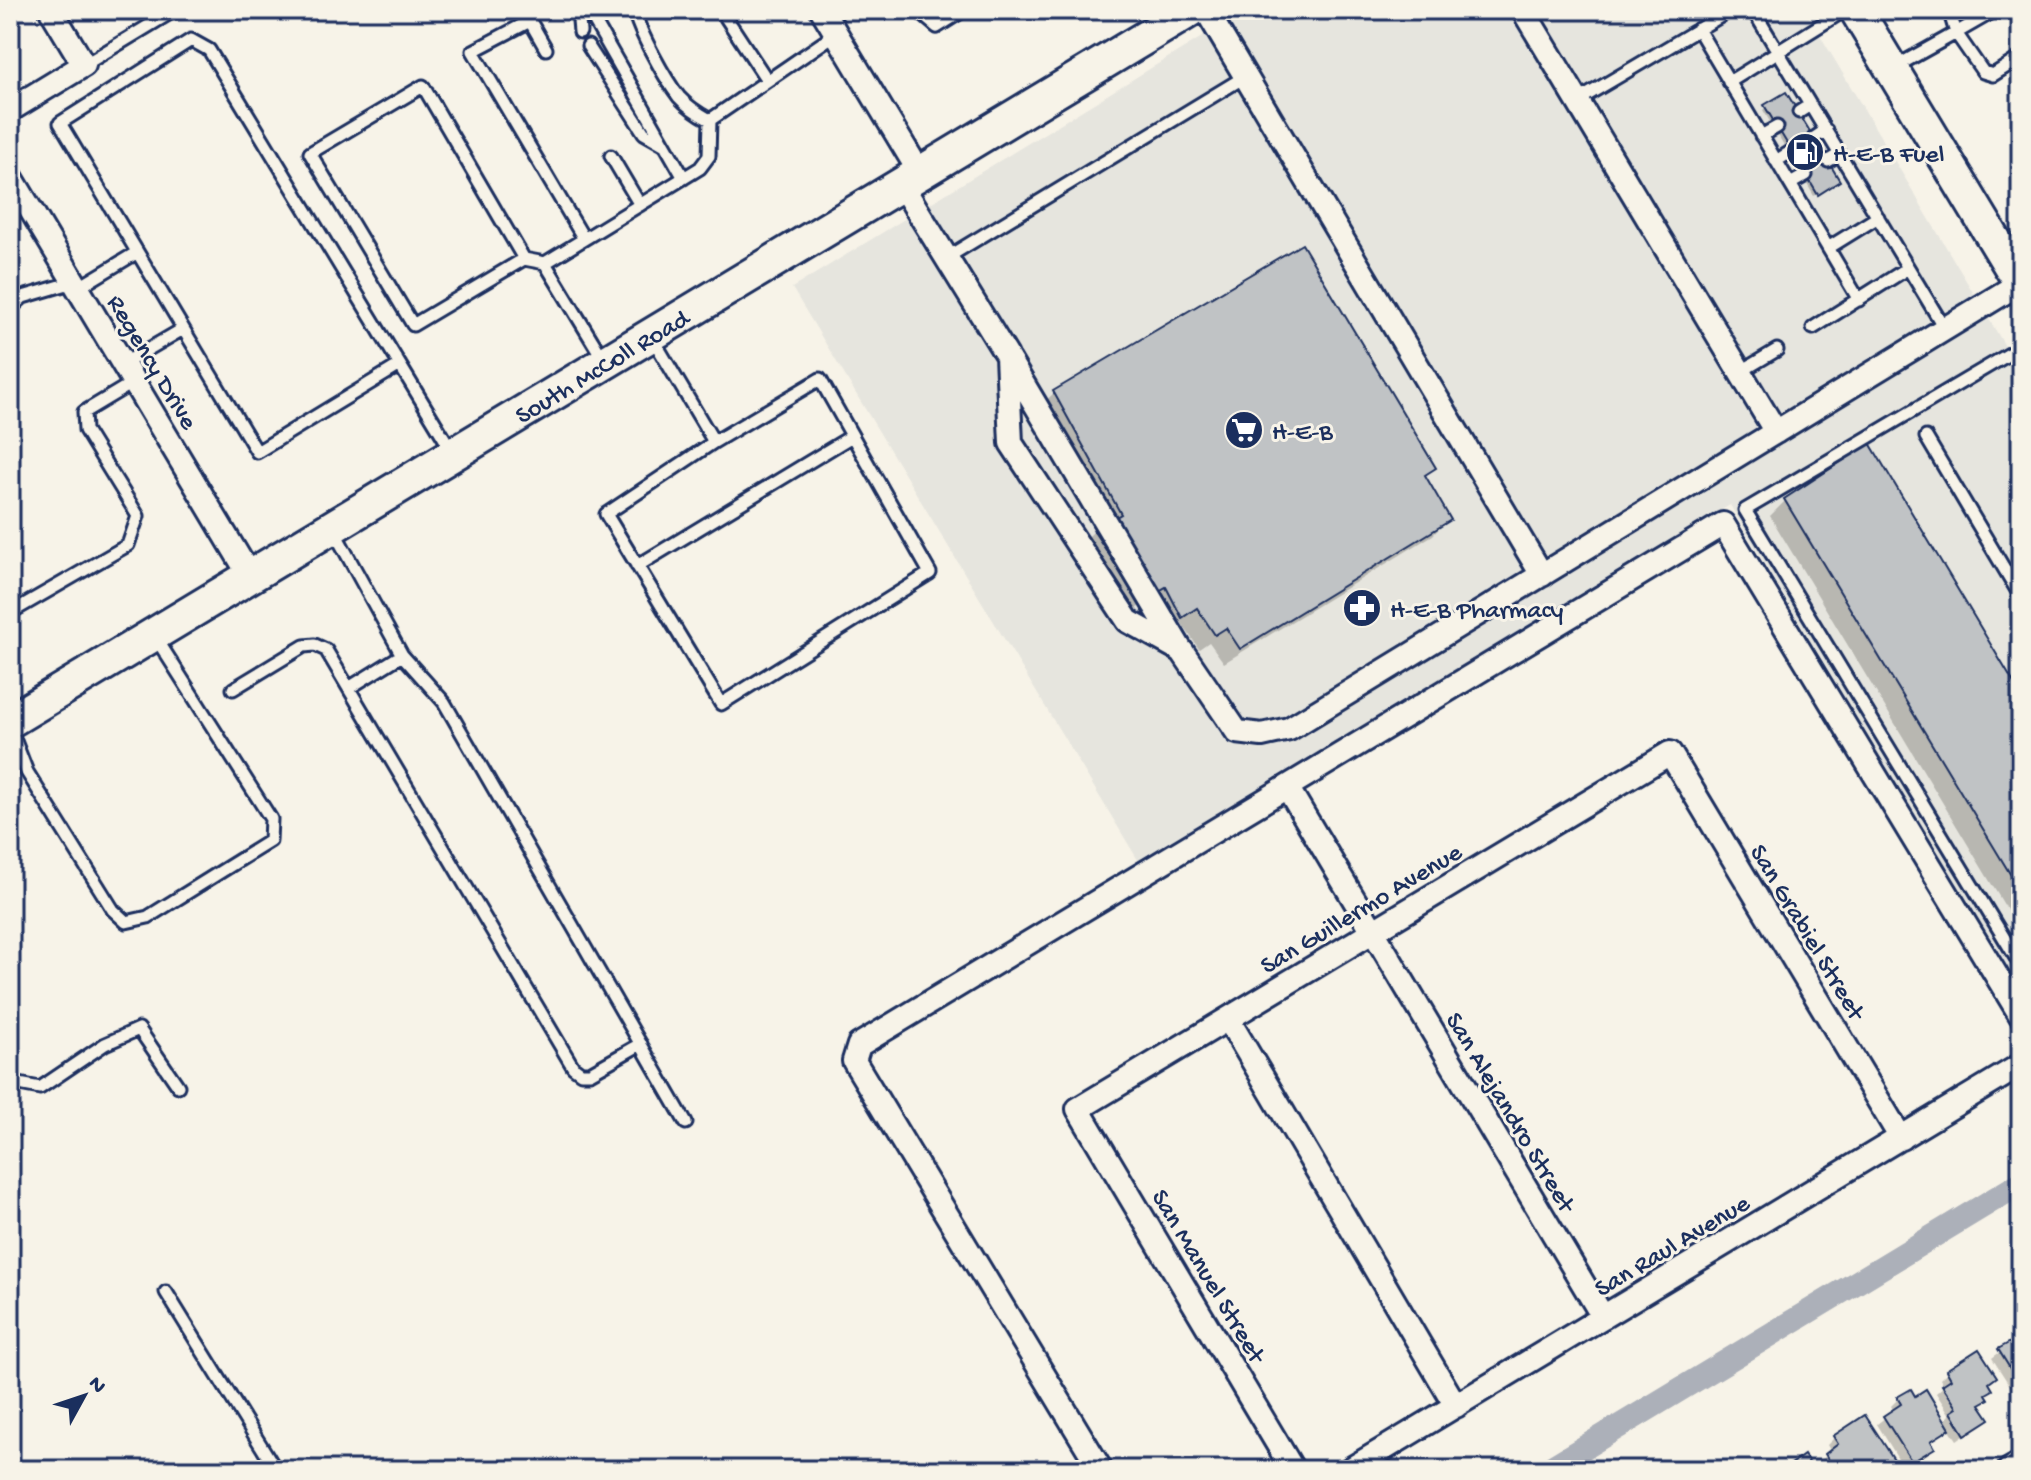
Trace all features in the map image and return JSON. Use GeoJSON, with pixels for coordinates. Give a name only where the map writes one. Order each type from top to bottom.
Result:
{"type":"FeatureCollection","features":[{"type":"Feature","properties":{"kind":"main road","name":"South McColl Road"},"geometry":{"type":"LineString","coordinates":[[10,721],[1191,10]]}},
{"type":"Feature","properties":{"kind":"main road"},"geometry":{"type":"LineString","coordinates":[[1856,10],[2021,284]]}},
{"type":"Feature","properties":{"kind":"street"},"geometry":{"type":"LineString","coordinates":[[10,110],[84,65],[51,10]]}},
{"type":"Feature","properties":{"kind":"street"},"geometry":{"type":"LineString","coordinates":[[1206,10],[1542,575]]}},
{"type":"Feature","properties":{"kind":"street"},"geometry":{"type":"LineString","coordinates":[[1523,10],[1776,432]]}},
{"type":"Feature","properties":{"kind":"street"},"geometry":{"type":"LineString","coordinates":[[829,17],[911,178],[946,258],[1182,651],[1237,732],[1262,735],[1289,729],[2021,284]]}},
{"type":"Feature","properties":{"kind":"street","name":"Regency Drive"},"geometry":{"type":"LineString","coordinates":[[10,175],[250,576]]}},
{"type":"Feature","properties":{"kind":"street"},"geometry":{"type":"LineString","coordinates":[[1007,356],[1011,443],[1128,621],[1182,651]]}},
{"type":"Feature","properties":{"kind":"street"},"geometry":{"type":"LineString","coordinates":[[1101,1470],[854,1061],[859,1045],[1723,524],[2021,1016]]}},
{"type":"Feature","properties":{"kind":"street","name":"San Guillermo Avenue"},"geometry":{"type":"LineString","coordinates":[[1078,1109],[1670,753]]}},
{"type":"Feature","properties":{"kind":"street","name":"San Grabiel Street"},"geometry":{"type":"LineString","coordinates":[[1670,753],[1901,1138]]}},
{"type":"Feature","properties":{"kind":"street","name":"San Alejandro Street"},"geometry":{"type":"LineString","coordinates":[[1287,787],[1603,1317]]}},
{"type":"Feature","properties":{"kind":"street"},"geometry":{"type":"LineString","coordinates":[[1228,1019],[1456,1406]]}},
{"type":"Feature","properties":{"kind":"street","name":"San Raul Avenue"},"geometry":{"type":"LineString","coordinates":[[1349,1470],[2021,1065]]}},
{"type":"Feature","properties":{"kind":"street","name":"San Manuel Street"},"geometry":{"type":"LineString","coordinates":[[1078,1109],[1293,1470]]}},
{"type":"Feature","properties":{"kind":"street"},"geometry":{"type":"LineString","coordinates":[[2009,1470],[2021,1463]]}},
{"type":"Feature","properties":{"kind":"lane"},"geometry":{"type":"LineString","coordinates":[[84,65],[175,10]]}},
{"type":"Feature","properties":{"kind":"lane"},"geometry":{"type":"LineString","coordinates":[[578,10],[580,32]]}},
{"type":"Feature","properties":{"kind":"lane"},"geometry":{"type":"LineString","coordinates":[[588,10],[684,178]]}},
{"type":"Feature","properties":{"kind":"lane"},"geometry":{"type":"LineString","coordinates":[[634,10],[649,45],[679,97],[695,113],[710,120]]}},
{"type":"Feature","properties":{"kind":"lane"},"geometry":{"type":"LineString","coordinates":[[721,10],[767,80]]}},
{"type":"Feature","properties":{"kind":"lane"},"geometry":{"type":"LineString","coordinates":[[917,10],[937,27],[964,10]]}},
{"type":"Feature","properties":{"kind":"lane"},"geometry":{"type":"LineString","coordinates":[[1577,101],[1731,10]]}},
{"type":"Feature","properties":{"kind":"lane"},"geometry":{"type":"LineString","coordinates":[[1753,10],[1945,329]]}},
{"type":"Feature","properties":{"kind":"lane"},"geometry":{"type":"LineString","coordinates":[[1729,82],[1845,10]]}},
{"type":"Feature","properties":{"kind":"lane"},"geometry":{"type":"LineString","coordinates":[[1949,10],[1956,33],[1983,72],[1993,75],[2021,57]]}},
{"type":"Feature","properties":{"kind":"lane"},"geometry":{"type":"LineString","coordinates":[[1891,69],[1996,10]]}},
{"type":"Feature","properties":{"kind":"lane"},"geometry":{"type":"LineString","coordinates":[[546,49],[532,15],[473,51],[584,239]]}},
{"type":"Feature","properties":{"kind":"lane"},"geometry":{"type":"LineString","coordinates":[[710,120],[767,80],[829,17]]}},
{"type":"Feature","properties":{"kind":"lane"},"geometry":{"type":"LineString","coordinates":[[1698,29],[1859,300]]}},
{"type":"Feature","properties":{"kind":"lane"},"geometry":{"type":"LineString","coordinates":[[400,365],[257,452],[60,123],[191,40],[209,50],[400,365],[453,454]]}},
{"type":"Feature","properties":{"kind":"lane"},"geometry":{"type":"LineString","coordinates":[[588,46],[644,133],[666,145]]}},
{"type":"Feature","properties":{"kind":"lane"},"geometry":{"type":"LineString","coordinates":[[946,258],[1246,76]]}},
{"type":"Feature","properties":{"kind":"lane"},"geometry":{"type":"LineString","coordinates":[[524,259],[423,86],[310,153],[413,325],[524,259],[545,263],[700,168],[709,156],[710,120]]}},
{"type":"Feature","properties":{"kind":"lane"},"geometry":{"type":"LineString","coordinates":[[1799,112],[1810,105]]}},
{"type":"Feature","properties":{"kind":"lane"},"geometry":{"type":"LineString","coordinates":[[1761,136],[1777,127]]}},
{"type":"Feature","properties":{"kind":"lane"},"geometry":{"type":"LineString","coordinates":[[1814,138],[1826,130]]}},
{"type":"Feature","properties":{"kind":"lane"},"geometry":{"type":"LineString","coordinates":[[1776,161],[1792,151]]}},
{"type":"Feature","properties":{"kind":"lane"},"geometry":{"type":"LineString","coordinates":[[1828,161],[1840,154]]}},
{"type":"Feature","properties":{"kind":"lane"},"geometry":{"type":"LineString","coordinates":[[611,156],[640,205]]}},
{"type":"Feature","properties":{"kind":"lane"},"geometry":{"type":"LineString","coordinates":[[1790,184],[1806,175]]}},
{"type":"Feature","properties":{"kind":"lane"},"geometry":{"type":"LineString","coordinates":[[1828,248],[1878,217]]}},
{"type":"Feature","properties":{"kind":"lane"},"geometry":{"type":"LineString","coordinates":[[10,309],[23,297],[76,285],[136,253]]}},
{"type":"Feature","properties":{"kind":"lane"},"geometry":{"type":"LineString","coordinates":[[545,263],[606,362]]}},
{"type":"Feature","properties":{"kind":"lane"},"geometry":{"type":"LineString","coordinates":[[1813,328],[1908,268]]}},
{"type":"Feature","properties":{"kind":"lane"},"geometry":{"type":"LineString","coordinates":[[10,613],[128,545],[138,516],[85,430],[84,412],[183,329]]}},
{"type":"Feature","properties":{"kind":"lane"},"geometry":{"type":"LineString","coordinates":[[650,335],[714,442]]}},
{"type":"Feature","properties":{"kind":"lane"},"geometry":{"type":"LineString","coordinates":[[1723,524],[2021,347]]}},
{"type":"Feature","properties":{"kind":"lane"},"geometry":{"type":"LineString","coordinates":[[1740,372],[1777,350]]}},
{"type":"Feature","properties":{"kind":"lane"},"geometry":{"type":"LineString","coordinates":[[820,379],[852,436],[930,573],[721,704],[606,514],[714,442],[820,379]]}},
{"type":"Feature","properties":{"kind":"lane"},"geometry":{"type":"LineString","coordinates":[[637,566],[852,436]]}},
{"type":"Feature","properties":{"kind":"lane"},"geometry":{"type":"LineString","coordinates":[[1926,437],[2021,597]]}},
{"type":"Feature","properties":{"kind":"lane"},"geometry":{"type":"LineString","coordinates":[[1745,510],[2021,966]]}},
{"type":"Feature","properties":{"kind":"lane"},"geometry":{"type":"LineString","coordinates":[[331,527],[402,655],[444,702],[686,1123]]}},
{"type":"Feature","properties":{"kind":"lane"},"geometry":{"type":"LineString","coordinates":[[10,728],[27,772],[47,807],[113,910],[126,922],[148,917],[270,841],[271,819],[153,634]]}},
{"type":"Feature","properties":{"kind":"lane"},"geometry":{"type":"LineString","coordinates":[[233,689],[304,646],[315,645],[326,650],[573,1067],[581,1073],[590,1073],[641,1044]]}},
{"type":"Feature","properties":{"kind":"lane"},"geometry":{"type":"LineString","coordinates":[[349,688],[402,655]]}},
{"type":"Feature","properties":{"kind":"lane"},"geometry":{"type":"LineString","coordinates":[[10,1085],[40,1088],[105,1044],[139,1029],[178,1086]]}},
{"type":"Feature","properties":{"kind":"lane"},"geometry":{"type":"LineString","coordinates":[[166,1292],[276,1470]]}},
{"type":"Feature","properties":{"kind":"shaded area"},"geometry":{"type":"Polygon","coordinates":[[[1246,10],[1805,10],[2021,373],[2021,993],[1730,505],[1138,860],[792,288],[1246,10]]]}},
{"type":"Feature","properties":{"kind":"building"},"geometry":{"type":"Polygon","coordinates":[[[1786,92],[1840,181],[1818,195],[1764,105],[1786,92]]]}},
{"type":"Feature","properties":{"kind":"building","name":"H-E-B"},"geometry":{"type":"Polygon","coordinates":[[[1302,244],[1436,468],[1425,475],[1451,520],[1240,649],[1226,628],[1215,635],[1197,608],[1182,618],[1166,587],[1140,602],[1093,530],[1121,514],[1053,391],[1302,244]]]}},
{"type":"Feature","properties":{"kind":"building"},"geometry":{"type":"Polygon","coordinates":[[[1870,443],[2021,695],[2021,892],[1784,499],[1870,443]]]}},
{"type":"Feature","properties":{"kind":"building"},"geometry":{"type":"Polygon","coordinates":[[[2021,1322],[2021,1336],[2015,1326],[2021,1322]]]}},
{"type":"Feature","properties":{"kind":"building"},"geometry":{"type":"Polygon","coordinates":[[[2021,1336],[2021,1386],[1998,1349],[2021,1336]]]}},
{"type":"Feature","properties":{"kind":"building"},"geometry":{"type":"Polygon","coordinates":[[[1979,1349],[1997,1377],[1989,1383],[1993,1390],[1986,1394],[1989,1399],[1980,1404],[1990,1419],[1965,1435],[1951,1412],[1957,1408],[1942,1385],[1951,1379],[1946,1370],[1979,1349]]]}},
{"type":"Feature","properties":{"kind":"building"},"geometry":{"type":"Polygon","coordinates":[[[1911,1389],[1915,1396],[1926,1389],[1950,1429],[1931,1441],[1935,1448],[1912,1462],[1883,1416],[1901,1404],[1897,1397],[1911,1389]]]}},
{"type":"Feature","properties":{"kind":"building"},"geometry":{"type":"Polygon","coordinates":[[[1865,1415],[1901,1470],[1835,1470],[1825,1454],[1838,1444],[1833,1436],[1865,1415]]]}},
{"type":"Feature","properties":{"kind":"building"},"geometry":{"type":"Polygon","coordinates":[[[1804,1455],[1814,1470],[1789,1470],[1787,1467],[1804,1455]]]}},
{"type":"Feature","properties":{"kind":"waterway"},"geometry":{"type":"LineString","coordinates":[[1547,1470],[2021,1183]]}},
{"type":"Feature","properties":{"kind":"place","name":"H-E-B Fuel"},"geometry":{"type":"Point","coordinates":[1805,152]}},
{"type":"Feature","properties":{"kind":"place","name":"H-E-B"},"geometry":{"type":"Point","coordinates":[1244,430]}},
{"type":"Feature","properties":{"kind":"place","name":"H-E-B Pharmacy"},"geometry":{"type":"Point","coordinates":[1362,608]}}]}
